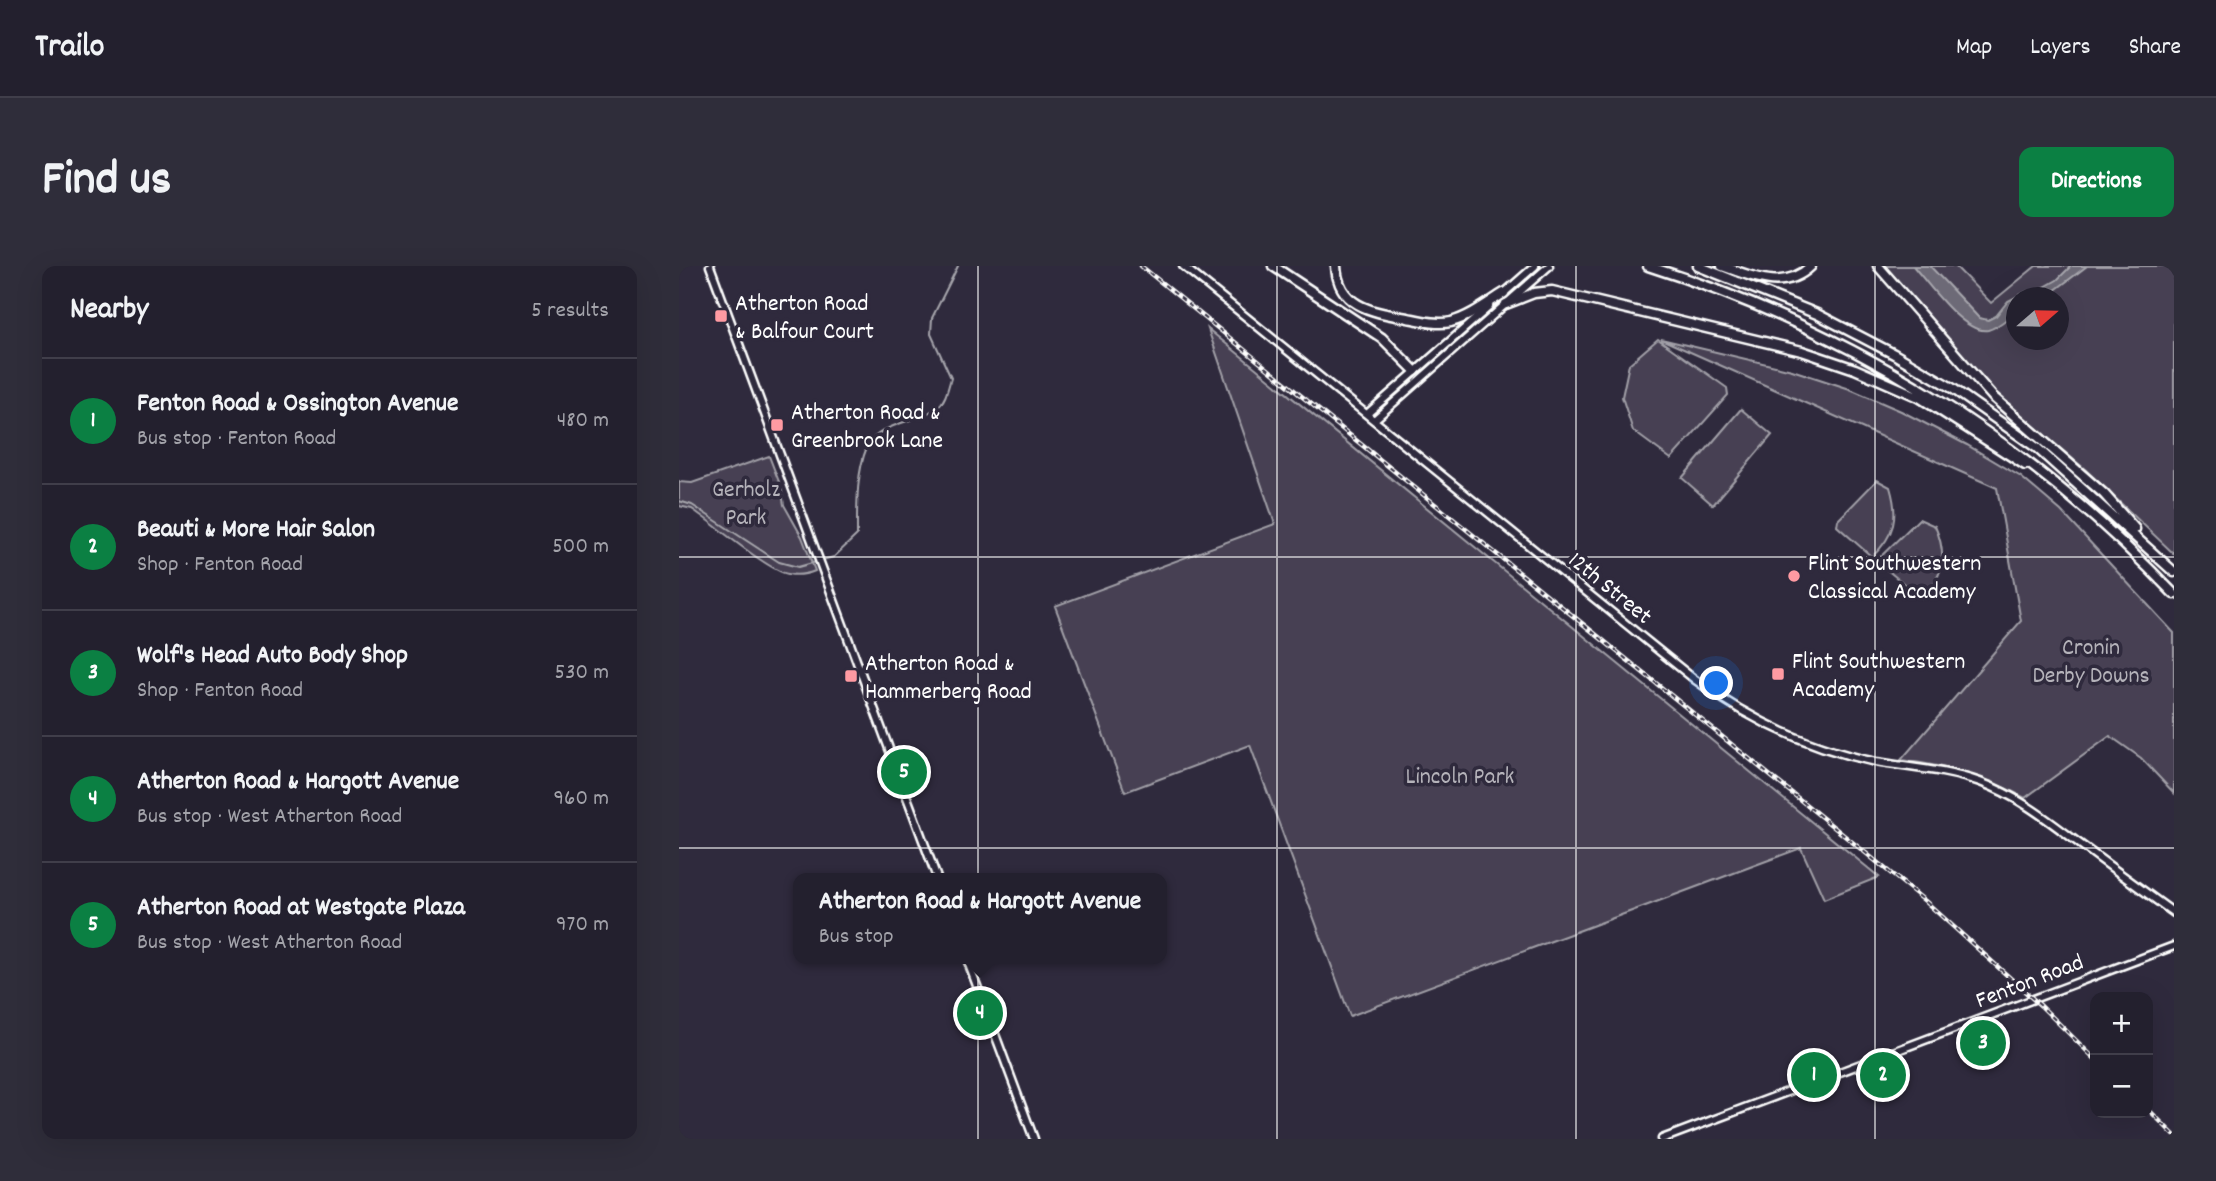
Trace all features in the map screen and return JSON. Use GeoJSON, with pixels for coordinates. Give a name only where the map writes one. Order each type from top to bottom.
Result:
{"type":"FeatureCollection","features":[{"type":"Feature","properties":{"kind":"highway"},"geometry":{"type":"LineString","coordinates":[[1273,266],[1382,338],[1415,371]]}},
{"type":"Feature","properties":{"kind":"highway"},"geometry":{"type":"LineString","coordinates":[[1336,266],[1341,287],[1358,305],[1374,312],[1430,322],[1455,321],[1504,293]]}},
{"type":"Feature","properties":{"kind":"highway"},"geometry":{"type":"LineString","coordinates":[[1648,266],[1757,305],[1902,376],[1995,436],[2063,489],[2121,540],[2174,594]]}},
{"type":"Feature","properties":{"kind":"highway"},"geometry":{"type":"LineString","coordinates":[[1698,266],[1817,314],[1952,388],[2037,448],[2163,560]]}},
{"type":"Feature","properties":{"kind":"highway"},"geometry":{"type":"LineString","coordinates":[[1722,266],[1760,279],[1780,281],[1799,276],[1811,266]]}},
{"type":"Feature","properties":{"kind":"highway"},"geometry":{"type":"LineString","coordinates":[[1878,266],[1993,397],[2104,494],[2174,572]]}},
{"type":"Feature","properties":{"kind":"highway"},"geometry":{"type":"LineString","coordinates":[[1506,304],[1534,293],[1552,291],[1819,356],[1872,375],[1919,397],[2063,489]]}},
{"type":"Feature","properties":{"kind":"street"},"geometry":{"type":"LineString","coordinates":[[709,266],[935,873]]}},
{"type":"Feature","properties":{"kind":"street","name":"12th Street"},"geometry":{"type":"LineString","coordinates":[[1183,266],[1694,679],[1742,712],[1794,738],[1832,751],[1873,761],[1942,771],[1979,782],[2015,799],[2174,913]]}},
{"type":"Feature","properties":{"kind":"street"},"geometry":{"type":"LineString","coordinates":[[1367,414],[1535,266]]}},
{"type":"Feature","properties":{"kind":"street"},"geometry":{"type":"LineString","coordinates":[[1374,420],[1549,266]]}},
{"type":"Feature","properties":{"kind":"street"},"geometry":{"type":"LineString","coordinates":[[1415,371],[1421,374],[1428,372]]}},
{"type":"Feature","properties":{"kind":"street","name":"Fenton Road"},"geometry":{"type":"LineString","coordinates":[[1662,1139],[2174,946]]}},
{"type":"Feature","properties":{"kind":"street"},"geometry":{"type":"LineString","coordinates":[[969,964],[1034,1139]]}},
{"type":"Feature","properties":{"kind":"green space"},"geometry":{"type":"Polygon","coordinates":[[[1885,266],[1955,266],[1991,303],[2006,291],[2006,350],[2069,350],[2069,287],[2010,287],[2036,266],[2174,266],[2174,554],[2086,470],[1996,394],[1885,266]]]}},
{"type":"Feature","properties":{"kind":"green space","name":"Lincoln Park"},"geometry":{"type":"Polygon","coordinates":[[[1208,329],[1879,877],[1824,899],[1801,848],[1350,1016],[1250,745],[1125,792],[1055,606],[1275,524],[1208,329]]]}},
{"type":"Feature","properties":{"kind":"green space"},"geometry":{"type":"Polygon","coordinates":[[[1658,339],[1727,388],[1728,395],[1671,459],[1633,431],[1622,397],[1629,364],[1658,339]]]}},
{"type":"Feature","properties":{"kind":"green space","name":"Cronin Derby Downs"},"geometry":{"type":"Polygon","coordinates":[[[1661,339],[1792,370],[1850,389],[1901,411],[1967,445],[2021,477],[2061,511],[2174,633],[2174,793],[2141,758],[2110,736],[2025,798],[1965,773],[1901,760],[2021,621],[1997,488],[1661,339]]]}},
{"type":"Feature","properties":{"kind":"green space"},"geometry":{"type":"Polygon","coordinates":[[[1741,409],[1772,435],[1713,505],[1682,478],[1741,409]]]}},
{"type":"Feature","properties":{"kind":"green space","name":"Gerholz Park"},"geometry":{"type":"Polygon","coordinates":[[[769,456],[781,487],[784,505],[802,537],[815,571],[798,575],[779,571],[692,509],[679,506],[679,482],[692,483],[769,456]]]}},
{"type":"Feature","properties":{"kind":"green space"},"geometry":{"type":"Polygon","coordinates":[[[1877,480],[1890,487],[1894,517],[1886,541],[1872,557],[1837,526],[1838,520],[1877,480]]]}},
{"type":"Feature","properties":{"kind":"green space"},"geometry":{"type":"Polygon","coordinates":[[[1919,519],[1935,526],[1942,556],[1935,582],[1921,598],[1880,564],[1879,558],[1919,519]]]}},
{"type":"Feature","properties":{"kind":"shaded area"},"geometry":{"type":"Polygon","coordinates":[[[1913,266],[1930,266],[1979,318],[1988,320],[1996,316],[2006,304],[2006,320],[1988,330],[1979,329],[1958,316],[1913,266]]]}},
{"type":"Feature","properties":{"kind":"shaded area"},"geometry":{"type":"Polygon","coordinates":[[[2071,266],[2087,266],[2059,287],[2045,287],[2057,280],[2071,266]]]}},
{"type":"Feature","properties":{"kind":"waterway"},"geometry":{"type":"LineString","coordinates":[[822,560],[834,557],[857,535],[861,468],[867,447],[873,439],[880,432],[930,412],[938,407],[945,397],[951,378],[931,334],[932,318],[958,266]]}},
{"type":"Feature","properties":{"kind":"waterway"},"geometry":{"type":"LineString","coordinates":[[679,501],[692,505],[779,562],[798,567],[816,562]]}},
{"type":"Feature","properties":{"kind":"railway"},"geometry":{"type":"LineString","coordinates":[[1141,266],[1925,901],[2091,1055]]}},
{"type":"Feature","properties":{"kind":"railway"},"geometry":{"type":"LineString","coordinates":[[2153,1114],[2174,1135]]}},
{"type":"Feature","properties":{"kind":"place","name":"Atherton Road & Balfour Court"},"geometry":{"type":"Point","coordinates":[721,316]}},
{"type":"Feature","properties":{"kind":"place","name":"Atherton Road & Greenbrook Lane"},"geometry":{"type":"Point","coordinates":[777,425]}},
{"type":"Feature","properties":{"kind":"place","name":"Flint Southwestern Classical Academy"},"geometry":{"type":"Point","coordinates":[1794,576]}},
{"type":"Feature","properties":{"kind":"place","name":"Flint Southwestern Academy"},"geometry":{"type":"Point","coordinates":[1778,674]}},
{"type":"Feature","properties":{"kind":"place","name":"Atherton Road & Hammerberg Road"},"geometry":{"type":"Point","coordinates":[851,676]}},
{"type":"Feature","properties":{"kind":"place","name":"Atherton Road at Westgate Plaza"},"geometry":{"type":"Point","coordinates":[904,772]}},
{"type":"Feature","properties":{"kind":"place","name":"Atherton Road & Hargott Avenue"},"geometry":{"type":"Point","coordinates":[980,1013]}},
{"type":"Feature","properties":{"kind":"place","name":"Wolf's Head Auto Body Shop"},"geometry":{"type":"Point","coordinates":[1983,1043]}},
{"type":"Feature","properties":{"kind":"place","name":"Fenton Road & Ossington Avenue"},"geometry":{"type":"Point","coordinates":[1814,1075]}},
{"type":"Feature","properties":{"kind":"place","name":"Beauti & More Hair Salon"},"geometry":{"type":"Point","coordinates":[1883,1075]}}]}
